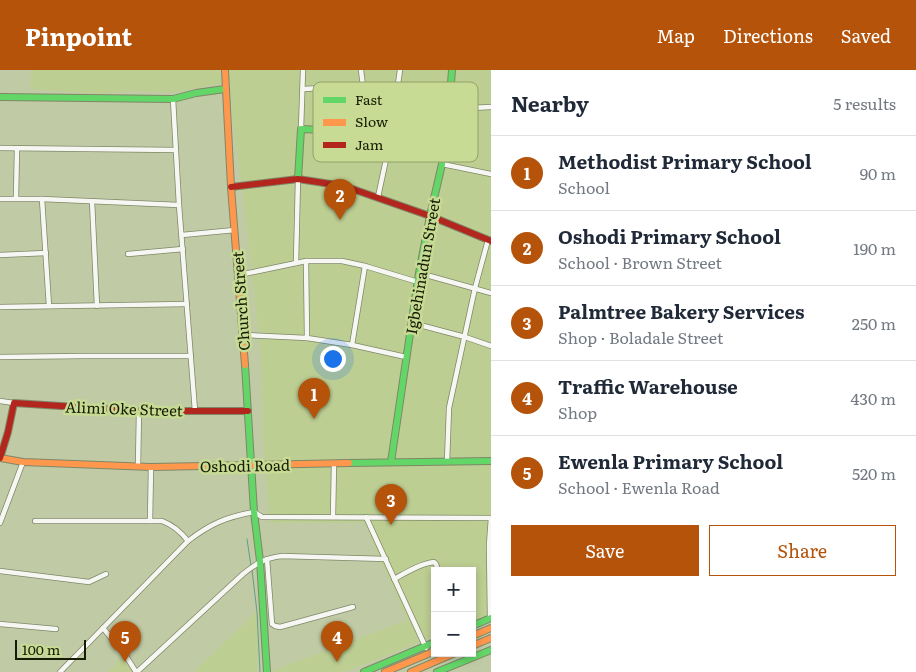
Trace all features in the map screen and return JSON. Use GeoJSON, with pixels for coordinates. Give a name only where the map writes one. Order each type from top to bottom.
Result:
{"type":"FeatureCollection","features":[{"type":"Feature","properties":{"kind":"main road","name":"Church Street"},"geometry":{"type":"LineString","coordinates":[[225,70],[231,187],[244,335],[254,512],[263,560],[267,672]]}},
{"type":"Feature","properties":{"kind":"main road"},"geometry":{"type":"LineString","coordinates":[[0,97],[173,99],[196,93],[225,89]]}},
{"type":"Feature","properties":{"kind":"main road"},"geometry":{"type":"LineString","coordinates":[[298,179],[301,129],[313,130]]}},
{"type":"Feature","properties":{"kind":"main road","name":"Igbehinadun Street"},"geometry":{"type":"LineString","coordinates":[[392,462],[419,273],[442,164]]}},
{"type":"Feature","properties":{"kind":"main road"},"geometry":{"type":"LineString","coordinates":[[231,187],[298,179],[344,186],[430,216],[489,240]]}},
{"type":"Feature","properties":{"kind":"main road"},"geometry":{"type":"LineString","coordinates":[[0,458],[14,403]]}},
{"type":"Feature","properties":{"kind":"main road","name":"Alimi Oke Street"},"geometry":{"type":"LineString","coordinates":[[14,403],[139,411],[248,411]]}},
{"type":"Feature","properties":{"kind":"main road","name":"Oshodi Road"},"geometry":{"type":"LineString","coordinates":[[0,458],[23,462],[151,467],[252,464],[491,462]]}},
{"type":"Feature","properties":{"kind":"main road"},"geometry":{"type":"LineString","coordinates":[[476,624],[490,618]]}},
{"type":"Feature","properties":{"kind":"main road"},"geometry":{"type":"LineString","coordinates":[[476,634],[491,628]]}},
{"type":"Feature","properties":{"kind":"main road"},"geometry":{"type":"LineString","coordinates":[[476,644],[491,638]]}},
{"type":"Feature","properties":{"kind":"main road"},"geometry":{"type":"LineString","coordinates":[[364,672],[431,644]]}},
{"type":"Feature","properties":{"kind":"main road"},"geometry":{"type":"LineString","coordinates":[[437,672],[491,650]]}},
{"type":"Feature","properties":{"kind":"main road"},"geometry":{"type":"LineString","coordinates":[[385,672],[431,653]]}},
{"type":"Feature","properties":{"kind":"main road"},"geometry":{"type":"LineString","coordinates":[[411,672],[446,657]]}},
{"type":"Feature","properties":{"kind":"street"},"geometry":{"type":"LineString","coordinates":[[301,129],[303,70]]}},
{"type":"Feature","properties":{"kind":"street"},"geometry":{"type":"LineString","coordinates":[[303,89],[313,88]]}},
{"type":"Feature","properties":{"kind":"street"},"geometry":{"type":"LineString","coordinates":[[173,99],[195,411]]}},
{"type":"Feature","properties":{"kind":"street"},"geometry":{"type":"LineString","coordinates":[[478,108],[491,107]]}},
{"type":"Feature","properties":{"kind":"street"},"geometry":{"type":"LineString","coordinates":[[0,148],[176,150]]}},
{"type":"Feature","properties":{"kind":"street"},"geometry":{"type":"LineString","coordinates":[[16,198],[17,148]]}},
{"type":"Feature","properties":{"kind":"street"},"geometry":{"type":"LineString","coordinates":[[378,197],[386,162]]}},
{"type":"Feature","properties":{"kind":"street"},"geometry":{"type":"LineString","coordinates":[[442,164],[491,174]]}},
{"type":"Feature","properties":{"kind":"street"},"geometry":{"type":"LineString","coordinates":[[296,263],[298,179]]}},
{"type":"Feature","properties":{"kind":"street"},"geometry":{"type":"LineString","coordinates":[[0,199],[16,198],[179,205]]}},
{"type":"Feature","properties":{"kind":"street"},"geometry":{"type":"LineString","coordinates":[[42,199],[48,306]]}},
{"type":"Feature","properties":{"kind":"street"},"geometry":{"type":"LineString","coordinates":[[92,201],[97,306]]}},
{"type":"Feature","properties":{"kind":"street"},"geometry":{"type":"LineString","coordinates":[[182,235],[235,230]]}},
{"type":"Feature","properties":{"kind":"street"},"geometry":{"type":"LineString","coordinates":[[447,462],[449,408],[475,288],[489,240]]}},
{"type":"Feature","properties":{"kind":"street"},"geometry":{"type":"LineString","coordinates":[[128,254],[183,249]]}},
{"type":"Feature","properties":{"kind":"street"},"geometry":{"type":"LineString","coordinates":[[0,255],[46,253]]}},
{"type":"Feature","properties":{"kind":"street"},"geometry":{"type":"LineString","coordinates":[[306,261],[307,338]]}},
{"type":"Feature","properties":{"kind":"street"},"geometry":{"type":"LineString","coordinates":[[239,275],[306,261],[342,261],[418,282]]}},
{"type":"Feature","properties":{"kind":"street"},"geometry":{"type":"LineString","coordinates":[[352,344],[365,266]]}},
{"type":"Feature","properties":{"kind":"street"},"geometry":{"type":"LineString","coordinates":[[419,273],[491,294]]}},
{"type":"Feature","properties":{"kind":"street"},"geometry":{"type":"LineString","coordinates":[[0,307],[187,304]]}},
{"type":"Feature","properties":{"kind":"street"},"geometry":{"type":"LineString","coordinates":[[412,323],[491,346]]}},
{"type":"Feature","properties":{"kind":"street"},"geometry":{"type":"LineString","coordinates":[[244,335],[307,338],[352,344],[406,356]]}},
{"type":"Feature","properties":{"kind":"street"},"geometry":{"type":"LineString","coordinates":[[0,358],[191,356]]}},
{"type":"Feature","properties":{"kind":"street","name":"Alimi Oke Street"},"geometry":{"type":"LineString","coordinates":[[0,401],[14,403]]}},
{"type":"Feature","properties":{"kind":"street"},"geometry":{"type":"LineString","coordinates":[[138,466],[139,411]]}},
{"type":"Feature","properties":{"kind":"street"},"geometry":{"type":"LineString","coordinates":[[0,523],[23,462]]}},
{"type":"Feature","properties":{"kind":"street"},"geometry":{"type":"LineString","coordinates":[[334,463],[334,517]]}},
{"type":"Feature","properties":{"kind":"street"},"geometry":{"type":"LineString","coordinates":[[150,521],[151,467]]}},
{"type":"Feature","properties":{"kind":"street"},"geometry":{"type":"LineString","coordinates":[[60,672],[188,541],[210,525],[254,512],[262,517],[491,518],[489,545],[490,618]]}},
{"type":"Feature","properties":{"kind":"street"},"geometry":{"type":"LineString","coordinates":[[366,517],[425,646],[431,652]]}},
{"type":"Feature","properties":{"kind":"street"},"geometry":{"type":"LineString","coordinates":[[35,521],[162,521],[182,533],[188,541]]}},
{"type":"Feature","properties":{"kind":"street"},"geometry":{"type":"LineString","coordinates":[[103,628],[137,672],[251,567],[263,560],[282,556],[386,559]]}},
{"type":"Feature","properties":{"kind":"street"},"geometry":{"type":"LineString","coordinates":[[263,560],[272,624],[275,626],[280,627],[353,607]]}},
{"type":"Feature","properties":{"kind":"street"},"geometry":{"type":"LineString","coordinates":[[394,579],[430,562],[434,562],[437,567]]}},
{"type":"Feature","properties":{"kind":"street"},"geometry":{"type":"LineString","coordinates":[[0,571],[89,582],[106,574]]}},
{"type":"Feature","properties":{"kind":"street"},"geometry":{"type":"LineString","coordinates":[[0,624],[56,629]]}},
{"type":"Feature","properties":{"kind":"shaded area"},"geometry":{"type":"Polygon","coordinates":[[[31,70],[219,70],[222,83],[176,92],[127,91],[101,94],[30,89],[31,70]]]}},
{"type":"Feature","properties":{"kind":"shaded area"},"geometry":{"type":"Polygon","coordinates":[[[229,70],[491,70],[491,615],[476,622],[476,567],[431,567],[431,638],[344,672],[274,672],[274,670],[407,620],[364,523],[270,523],[263,437],[261,356],[245,210],[228,85],[229,70]]]}},
{"type":"Feature","properties":{"kind":"shaded area"},"geometry":{"type":"Polygon","coordinates":[[[261,607],[257,621],[257,672],[194,672],[261,607]]]}},
{"type":"Feature","properties":{"kind":"shaded area"},"geometry":{"type":"Polygon","coordinates":[[[126,654],[138,672],[108,672],[126,654]]]}},
{"type":"Feature","properties":{"kind":"waterway"},"geometry":{"type":"LineString","coordinates":[[247,539],[251,566]]}},
{"type":"Feature","properties":{"kind":"waterway"},"geometry":{"type":"LineString","coordinates":[[252,570],[257,612],[260,672]]}},
{"type":"Feature","properties":{"kind":"traffic: fast"},"geometry":{"type":"LineString","coordinates":[[451,82],[452,70]]}},
{"type":"Feature","properties":{"kind":"traffic: fast"},"geometry":{"type":"LineString","coordinates":[[0,97],[173,99],[196,93],[225,89]]}},
{"type":"Feature","properties":{"kind":"traffic: fast"},"geometry":{"type":"LineString","coordinates":[[298,179],[301,129],[313,130]]}},
{"type":"Feature","properties":{"kind":"traffic: fast"},"geometry":{"type":"LineString","coordinates":[[391,462],[419,273],[442,162]]}},
{"type":"Feature","properties":{"kind":"traffic: fast"},"geometry":{"type":"LineString","coordinates":[[245,365],[254,512],[260,561],[267,672]]}},
{"type":"Feature","properties":{"kind":"traffic: fast"},"geometry":{"type":"LineString","coordinates":[[349,463],[491,461]]}},
{"type":"Feature","properties":{"kind":"traffic: fast"},"geometry":{"type":"LineString","coordinates":[[476,624],[491,618]]}},
{"type":"Feature","properties":{"kind":"traffic: fast"},"geometry":{"type":"LineString","coordinates":[[364,672],[431,644]]}},
{"type":"Feature","properties":{"kind":"traffic: fast"},"geometry":{"type":"LineString","coordinates":[[437,672],[491,650]]}},
{"type":"Feature","properties":{"kind":"traffic: slow"},"geometry":{"type":"LineString","coordinates":[[225,70],[231,187],[245,365]]}},
{"type":"Feature","properties":{"kind":"traffic: slow"},"geometry":{"type":"LineString","coordinates":[[0,458],[23,462],[151,467],[349,463]]}},
{"type":"Feature","properties":{"kind":"traffic: slow"},"geometry":{"type":"LineString","coordinates":[[476,634],[491,628]]}},
{"type":"Feature","properties":{"kind":"traffic: slow"},"geometry":{"type":"LineString","coordinates":[[476,644],[491,638]]}},
{"type":"Feature","properties":{"kind":"traffic: slow"},"geometry":{"type":"LineString","coordinates":[[385,672],[431,653]]}},
{"type":"Feature","properties":{"kind":"traffic: slow"},"geometry":{"type":"LineString","coordinates":[[411,672],[446,657]]}},
{"type":"Feature","properties":{"kind":"traffic: jam"},"geometry":{"type":"LineString","coordinates":[[231,187],[298,179],[344,186],[430,216],[491,241]]}},
{"type":"Feature","properties":{"kind":"traffic: jam"},"geometry":{"type":"LineString","coordinates":[[0,458],[14,403],[139,411],[248,411]]}},
{"type":"Feature","properties":{"kind":"place","name":"Oshodi Primary School"},"geometry":{"type":"Point","coordinates":[340,220]}},
{"type":"Feature","properties":{"kind":"place","name":"Methodist Primary School"},"geometry":{"type":"Point","coordinates":[314,419]}},
{"type":"Feature","properties":{"kind":"place","name":"Palmtree Bakery Services"},"geometry":{"type":"Point","coordinates":[391,525]}},
{"type":"Feature","properties":{"kind":"place","name":"Ewenla Primary School"},"geometry":{"type":"Point","coordinates":[125,662]}},
{"type":"Feature","properties":{"kind":"place","name":"Traffic Warehouse"},"geometry":{"type":"Point","coordinates":[337,662]}}]}
